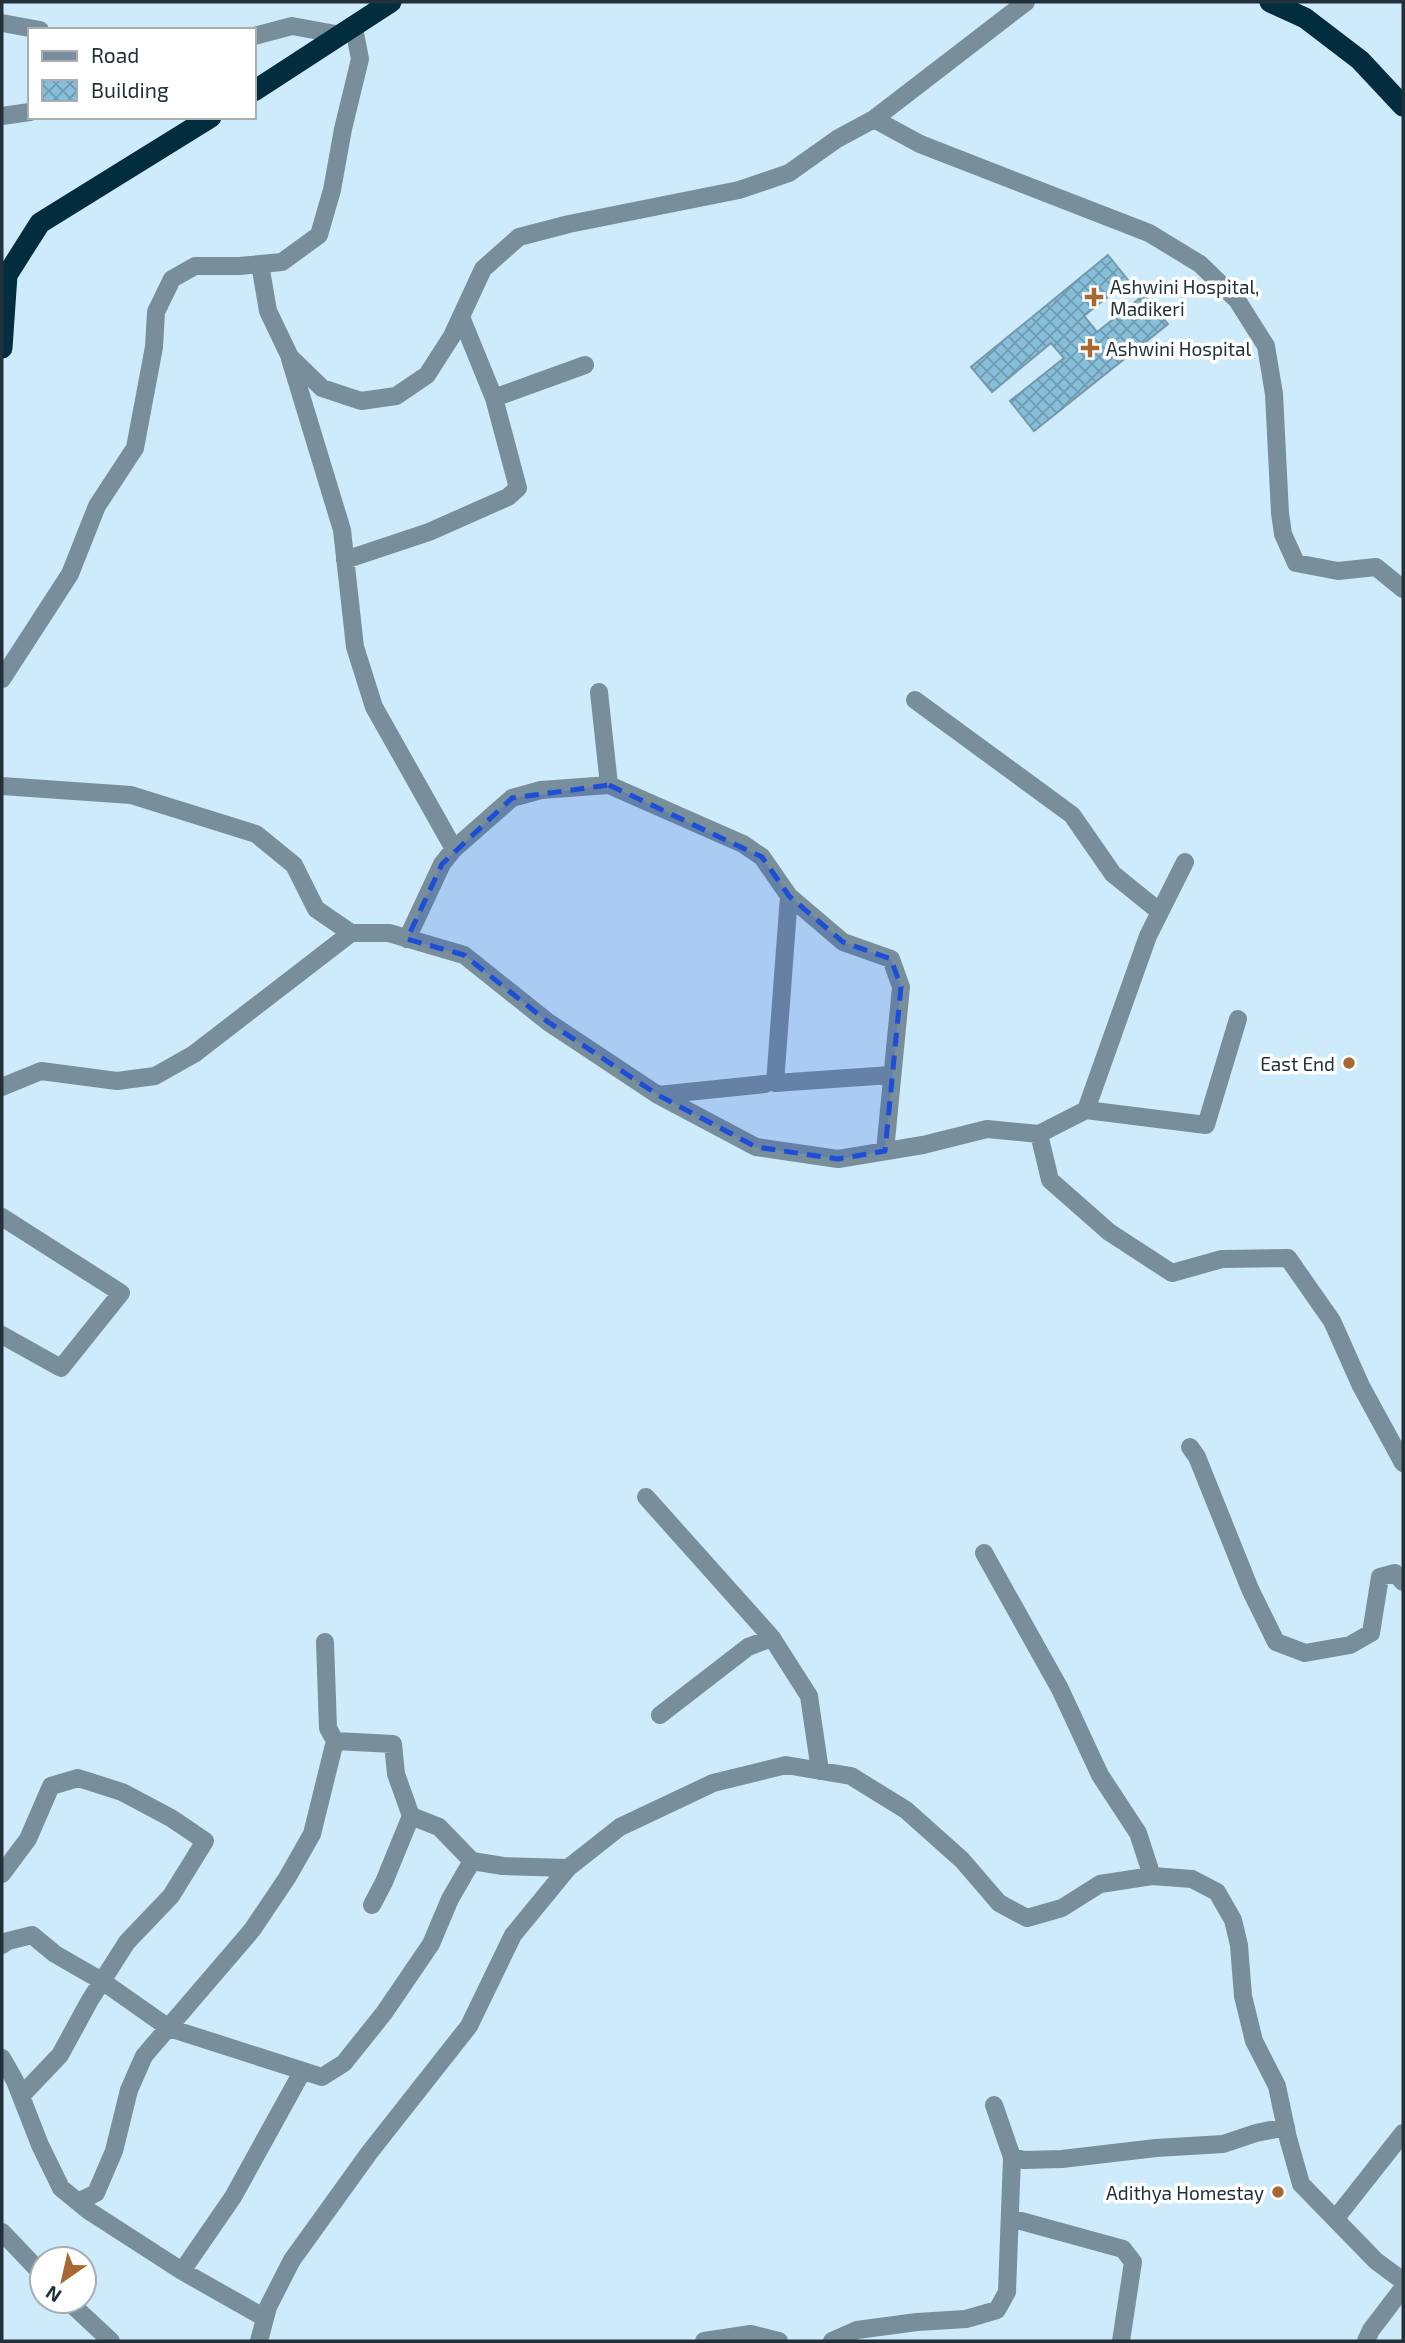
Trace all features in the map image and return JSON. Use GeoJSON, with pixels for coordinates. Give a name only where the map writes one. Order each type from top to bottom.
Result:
{"type":"FeatureCollection","features":[{"type":"Feature","properties":{"kind":"highway"},"geometry":{"type":"LineString","coordinates":[[256,90],[391,2]]}},
{"type":"Feature","properties":{"kind":"highway"},"geometry":{"type":"LineString","coordinates":[[1270,2],[1306,18],[1360,60],[1403,106]]}},
{"type":"Feature","properties":{"kind":"highway"},"geometry":{"type":"LineString","coordinates":[[2,348],[7,275],[40,223],[208,119]]}},
{"type":"Feature","properties":{"kind":"street"},"geometry":{"type":"LineString","coordinates":[[290,357],[322,388],[361,401],[396,396],[427,376],[461,317],[483,269],[519,237],[752,186],[789,173],[837,139],[874,120],[1026,2]]}},
{"type":"Feature","properties":{"kind":"street"},"geometry":{"type":"LineString","coordinates":[[2,23],[29,28]]}},
{"type":"Feature","properties":{"kind":"street"},"geometry":{"type":"LineString","coordinates":[[2,679],[70,574],[97,506],[135,448],[154,347],[156,312],[172,279],[195,266],[282,262],[319,235],[332,190],[360,59],[348,31],[292,26],[256,35]]}},
{"type":"Feature","properties":{"kind":"street"},"geometry":{"type":"LineString","coordinates":[[2,116],[28,112]]}},
{"type":"Feature","properties":{"kind":"street"},"geometry":{"type":"LineString","coordinates":[[874,120],[920,144],[1149,233],[1200,264],[1237,300],[1266,346],[1274,394],[1280,513],[1283,534],[1296,563],[1338,571],[1376,567],[1403,589]]}},
{"type":"Feature","properties":{"kind":"street"},"geometry":{"type":"LineString","coordinates":[[260,264],[268,311],[290,357],[342,530],[355,647],[374,707],[454,849]]}},
{"type":"Feature","properties":{"kind":"street"},"geometry":{"type":"LineString","coordinates":[[345,560],[429,532],[508,497],[517,488],[494,398],[461,317]]}},
{"type":"Feature","properties":{"kind":"street"},"geometry":{"type":"LineString","coordinates":[[494,398],[585,365]]}},
{"type":"Feature","properties":{"kind":"street"},"geometry":{"type":"LineString","coordinates":[[599,692],[609,785]]}},
{"type":"Feature","properties":{"kind":"street"},"geometry":{"type":"LineString","coordinates":[[915,700],[1072,815],[1113,874],[1160,912]]}},
{"type":"Feature","properties":{"kind":"street"},"geometry":{"type":"LineString","coordinates":[[407,939],[442,864],[454,849],[512,798],[541,790],[609,785],[743,844],[762,857],[789,896],[843,942],[891,959],[901,988],[885,1151]]}},
{"type":"Feature","properties":{"kind":"street"},"geometry":{"type":"LineString","coordinates":[[2,786],[131,795],[256,834],[294,865],[316,909],[351,933],[389,933],[464,955],[548,1022],[658,1095],[756,1147],[838,1159],[923,1145],[987,1129],[1039,1134],[1086,1110],[1206,1125],[1238,1019]]}},
{"type":"Feature","properties":{"kind":"street"},"geometry":{"type":"LineString","coordinates":[[1086,1110],[1148,936],[1185,862]]}},
{"type":"Feature","properties":{"kind":"street"},"geometry":{"type":"LineString","coordinates":[[789,896],[775,1083],[891,1075]]}},
{"type":"Feature","properties":{"kind":"street"},"geometry":{"type":"LineString","coordinates":[[2,1087],[41,1071],[117,1081],[155,1076],[194,1054],[351,933]]}},
{"type":"Feature","properties":{"kind":"street"},"geometry":{"type":"LineString","coordinates":[[658,1095],[765,1084]]}},
{"type":"Feature","properties":{"kind":"street"},"geometry":{"type":"LineString","coordinates":[[1039,1134],[1050,1180],[1109,1231],[1172,1273],[1222,1259],[1288,1258],[1332,1321],[1360,1386],[1403,1463]]}},
{"type":"Feature","properties":{"kind":"street"},"geometry":{"type":"LineString","coordinates":[[2,1217],[121,1293],[61,1368],[2,1335]]}},
{"type":"Feature","properties":{"kind":"street"},"geometry":{"type":"LineString","coordinates":[[1191,1447],[1250,1589],[1276,1642],[1305,1653],[1350,1645],[1371,1633],[1380,1577],[1395,1573],[1403,1582]]}},
{"type":"Feature","properties":{"kind":"street"},"geometry":{"type":"LineString","coordinates":[[646,1497],[772,1638],[809,1696],[820,1771]]}},
{"type":"Feature","properties":{"kind":"street"},"geometry":{"type":"LineString","coordinates":[[984,1553],[1060,1689],[1100,1775],[1138,1833],[1152,1875]]}},
{"type":"Feature","properties":{"kind":"street"},"geometry":{"type":"LineString","coordinates":[[660,1715],[748,1647],[772,1638]]}},
{"type":"Feature","properties":{"kind":"street"},"geometry":{"type":"LineString","coordinates":[[78,2202],[96,2193],[114,2151],[129,2090],[144,2056],[252,1930],[312,1834],[335,1741],[328,1728],[325,1642]]}},
{"type":"Feature","properties":{"kind":"street"},"geometry":{"type":"LineString","coordinates":[[335,1741],[393,1744],[396,1774],[411,1815],[372,1905]]}},
{"type":"Feature","properties":{"kind":"street"},"geometry":{"type":"LineString","coordinates":[[259,2341],[268,2308],[292,2260],[369,2153],[469,2026],[513,1934],[568,1868],[620,1827],[713,1783],[786,1765],[851,1776],[906,1810],[962,1860],[999,1903],[1027,1918],[1062,1908],[1101,1884],[1152,1875],[1192,1879],[1217,1892],[1233,1920],[1239,1945],[1243,1996],[1254,2041],[1277,2086],[1301,2184],[1376,2261],[1403,2281]]}},
{"type":"Feature","properties":{"kind":"street"},"geometry":{"type":"LineString","coordinates":[[2,1874],[28,1839],[51,1786],[78,1778],[122,1792],[205,1840],[170,1896],[127,1942],[60,2055],[21,2096]]}},
{"type":"Feature","properties":{"kind":"street"},"geometry":{"type":"LineString","coordinates":[[411,1815],[439,1827],[472,1861],[503,1866],[568,1868]]}},
{"type":"Feature","properties":{"kind":"street"},"geometry":{"type":"LineString","coordinates":[[2,1945],[32,1935],[55,1954],[102,1981],[169,2028],[322,2077],[344,2063],[384,2013],[431,1944],[450,1899],[472,1861]]}},
{"type":"Feature","properties":{"kind":"street"},"geometry":{"type":"LineString","coordinates":[[2,2058],[61,2188],[182,2272],[265,2318]]}},
{"type":"Feature","properties":{"kind":"street"},"geometry":{"type":"LineString","coordinates":[[182,2272],[233,2197],[302,2072]]}},
{"type":"Feature","properties":{"kind":"street"},"geometry":{"type":"LineString","coordinates":[[832,2341],[857,2330],[966,2319],[997,2311],[1007,2292],[1012,2157],[994,2105]]}},
{"type":"Feature","properties":{"kind":"street"},"geometry":{"type":"LineString","coordinates":[[1012,2157],[1024,2160],[1062,2158],[1223,2144],[1286,2127]]}},
{"type":"Feature","properties":{"kind":"street"},"geometry":{"type":"LineString","coordinates":[[1336,2218],[1403,2133]]}},
{"type":"Feature","properties":{"kind":"street"},"geometry":{"type":"LineString","coordinates":[[1010,2218],[1123,2249],[1133,2262],[1121,2341]]}},
{"type":"Feature","properties":{"kind":"street"},"geometry":{"type":"LineString","coordinates":[[2,2232],[28,2259]]}},
{"type":"Feature","properties":{"kind":"street"},"geometry":{"type":"LineString","coordinates":[[1366,2341],[1371,2330],[1403,2288]]}},
{"type":"Feature","properties":{"kind":"street"},"geometry":{"type":"LineString","coordinates":[[83,2315],[111,2341]]}},
{"type":"Feature","properties":{"kind":"street"},"geometry":{"type":"LineString","coordinates":[[704,2341],[751,2334],[779,2341]]}},
{"type":"Feature","properties":{"kind":"highlighted area"},"geometry":{"type":"Polygon","coordinates":[[[609,785],[762,857],[789,896],[843,942],[891,959],[901,987],[885,1151],[838,1159],[756,1147],[658,1095],[548,1022],[464,955],[407,939],[442,864],[512,798],[609,785]]]}},
{"type":"Feature","properties":{"kind":"building"},"geometry":{"type":"Polygon","coordinates":[[[1108,255],[1128,280],[1084,316],[1097,332],[1144,295],[1168,324],[1034,431],[1010,401],[1064,358],[1051,343],[992,392],[971,367],[1108,255]]]}},
{"type":"Feature","properties":{"kind":"place","name":"Ashwini Hospital, Madikeri"},"geometry":{"type":"Point","coordinates":[1094,297]}},
{"type":"Feature","properties":{"kind":"place","name":"Ashwini Hospital"},"geometry":{"type":"Point","coordinates":[1090,348]}},
{"type":"Feature","properties":{"kind":"place","name":"East End"},"geometry":{"type":"Point","coordinates":[1349,1063]}},
{"type":"Feature","properties":{"kind":"place","name":"Adithya Homestay"},"geometry":{"type":"Point","coordinates":[1278,2192]}}]}
